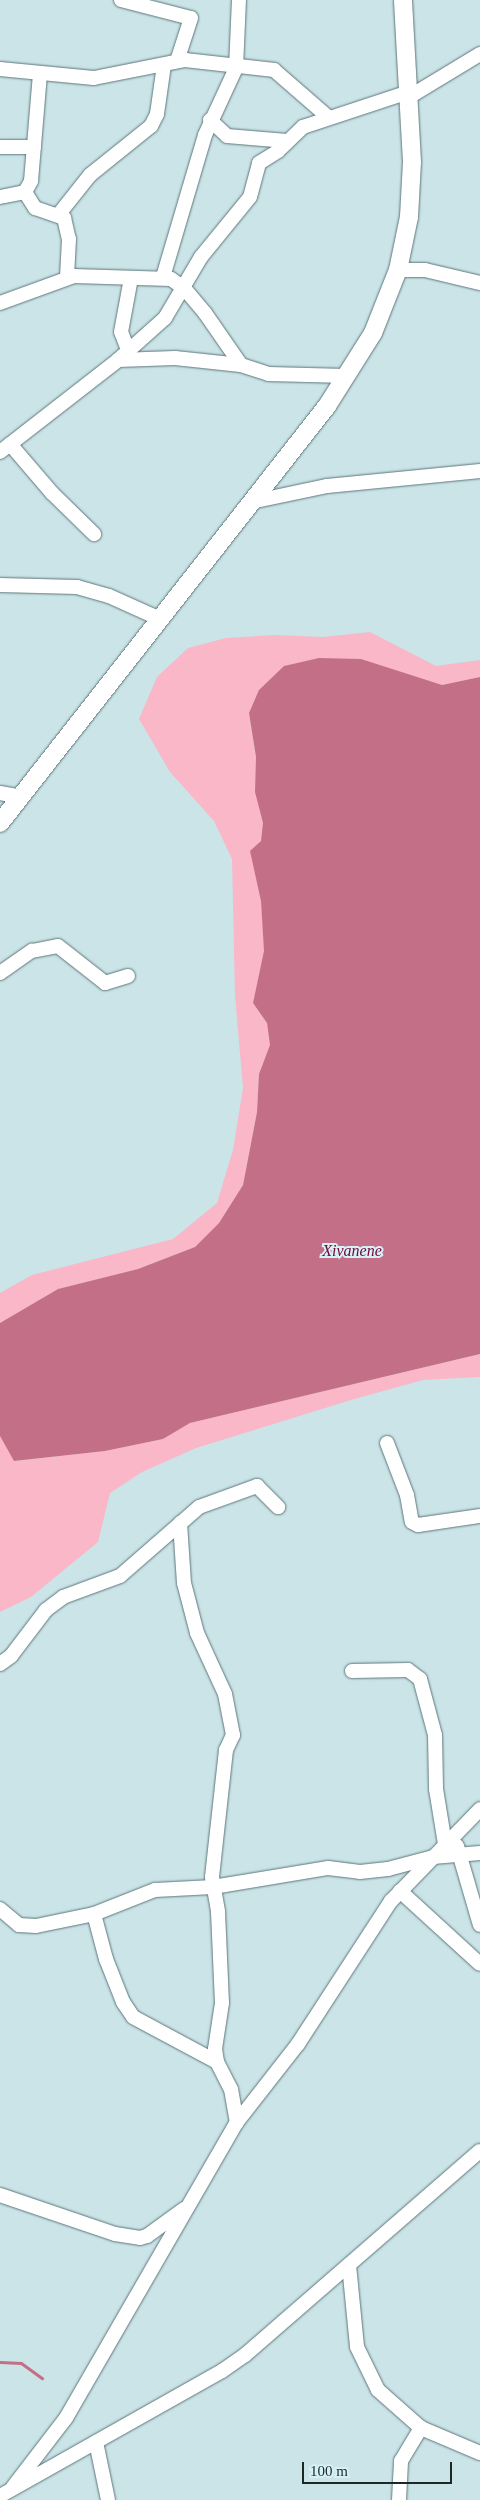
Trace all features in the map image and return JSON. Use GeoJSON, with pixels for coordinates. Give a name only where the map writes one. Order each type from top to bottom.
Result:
{"type":"FeatureCollection","features":[{"type":"Feature","properties":{"kind":"main road"},"geometry":{"type":"LineString","coordinates":[[0,822],[158,618],[251,502],[347,376],[373,333],[398,270],[409,217],[412,162],[403,0]]}},
{"type":"Feature","properties":{"kind":"street"},"geometry":{"type":"LineString","coordinates":[[59,214],[90,175],[152,126],[171,63],[191,18],[122,0]]}},
{"type":"Feature","properties":{"kind":"street"},"geometry":{"type":"LineString","coordinates":[[163,278],[210,120],[236,65],[240,0]]}},
{"type":"Feature","properties":{"kind":"street"},"geometry":{"type":"LineString","coordinates":[[94,534],[3,447],[118,360],[165,318],[206,250],[250,197],[259,163],[278,151],[303,127],[328,117],[409,94],[480,54]]}},
{"type":"Feature","properties":{"kind":"street"},"geometry":{"type":"LineString","coordinates":[[0,69],[94,78],[171,63],[197,60],[236,65],[278,72],[328,117]]}},
{"type":"Feature","properties":{"kind":"street"},"geometry":{"type":"LineString","coordinates":[[25,192],[31,181],[40,73]]}},
{"type":"Feature","properties":{"kind":"street"},"geometry":{"type":"LineString","coordinates":[[210,120],[227,136],[287,141]]}},
{"type":"Feature","properties":{"kind":"street"},"geometry":{"type":"LineString","coordinates":[[0,147],[34,148]]}},
{"type":"Feature","properties":{"kind":"street"},"geometry":{"type":"LineString","coordinates":[[25,192],[35,208],[59,214],[64,218],[68,230],[67,278]]}},
{"type":"Feature","properties":{"kind":"street"},"geometry":{"type":"LineString","coordinates":[[0,197],[25,192]]}},
{"type":"Feature","properties":{"kind":"street"},"geometry":{"type":"LineString","coordinates":[[398,270],[425,270],[480,283]]}},
{"type":"Feature","properties":{"kind":"street"},"geometry":{"type":"LineString","coordinates":[[0,303],[46,288],[67,278],[163,278],[184,288],[227,342],[241,365]]}},
{"type":"Feature","properties":{"kind":"street"},"geometry":{"type":"LineString","coordinates":[[128,350],[121,332],[131,278]]}},
{"type":"Feature","properties":{"kind":"street"},"geometry":{"type":"LineString","coordinates":[[118,360],[174,358],[241,365],[268,374],[347,376]]}},
{"type":"Feature","properties":{"kind":"street"},"geometry":{"type":"LineString","coordinates":[[251,502],[327,486],[480,472]]}},
{"type":"Feature","properties":{"kind":"street"},"geometry":{"type":"LineString","coordinates":[[0,585],[77,587],[109,596],[158,618]]}},
{"type":"Feature","properties":{"kind":"street"},"geometry":{"type":"LineString","coordinates":[[0,793],[22,796]]}},
{"type":"Feature","properties":{"kind":"street"},"geometry":{"type":"LineString","coordinates":[[0,973],[32,951],[58,946],[105,983],[128,976]]}},
{"type":"Feature","properties":{"kind":"street"},"geometry":{"type":"LineString","coordinates":[[387,1443],[407,1495],[412,1522],[418,1525],[480,1516]]}},
{"type":"Feature","properties":{"kind":"street"},"geometry":{"type":"LineString","coordinates":[[0,1664],[11,1656],[46,1610],[63,1597],[120,1576],[199,1507],[258,1486],[278,1507]]}},
{"type":"Feature","properties":{"kind":"street"},"geometry":{"type":"LineString","coordinates":[[180,1523],[184,1582],[197,1633],[225,1694],[233,1735],[226,1750],[213,1887],[218,1912],[222,2003],[215,2049],[217,2062],[231,2089],[237,2122]]}},
{"type":"Feature","properties":{"kind":"street"},"geometry":{"type":"LineString","coordinates":[[352,1671],[408,1670],[420,1679],[435,1735],[436,1789],[449,1840],[461,1853],[480,1925]]}},
{"type":"Feature","properties":{"kind":"street"},"geometry":{"type":"LineString","coordinates":[[13,2488],[66,2418],[138,2298],[188,2206],[237,2122],[298,2044],[400,1891],[480,1809]]}},
{"type":"Feature","properties":{"kind":"street"},"geometry":{"type":"LineString","coordinates":[[0,1909],[19,1925],[36,1926],[94,1914],[147,1892],[213,1887],[328,1868],[360,1872],[388,1869],[433,1857],[461,1853],[480,1853]]}},
{"type":"Feature","properties":{"kind":"street"},"geometry":{"type":"LineString","coordinates":[[400,1891],[480,1964]]}},
{"type":"Feature","properties":{"kind":"street"},"geometry":{"type":"LineString","coordinates":[[94,1914],[106,1959],[123,2002],[133,2017],[217,2062]]}},
{"type":"Feature","properties":{"kind":"street"},"geometry":{"type":"LineString","coordinates":[[0,2496],[222,2371],[348,2266],[480,2151]]}},
{"type":"Feature","properties":{"kind":"street"},"geometry":{"type":"LineString","coordinates":[[0,2195],[115,2234],[140,2238],[147,2236],[188,2206]]}},
{"type":"Feature","properties":{"kind":"street"},"geometry":{"type":"LineString","coordinates":[[348,2266],[357,2347],[378,2390],[421,2428],[480,2453]]}},
{"type":"Feature","properties":{"kind":"street"},"geometry":{"type":"LineString","coordinates":[[399,2500],[401,2461],[421,2428]]}},
{"type":"Feature","properties":{"kind":"street"},"geometry":{"type":"LineString","coordinates":[[96,2442],[108,2500]]}},
{"type":"Feature","properties":{"kind":"shaded area"},"geometry":{"type":"Polygon","coordinates":[[[370,632],[436,666],[480,660],[480,677],[442,685],[406,675],[249,713],[256,757],[256,792],[263,823],[261,901],[265,951],[253,1003],[267,1023],[270,1045],[259,1074],[257,1112],[243,1185],[219,1223],[195,1247],[138,1269],[58,1289],[0,1323],[0,1293],[32,1275],[173,1239],[217,1203],[233,1150],[243,1088],[235,995],[232,859],[214,821],[170,772],[139,719],[157,677],[188,648],[226,638],[274,635],[323,637],[370,632]]]}},
{"type":"Feature","properties":{"kind":"shaded area"},"geometry":{"type":"Polygon","coordinates":[[[480,1354],[480,1377],[423,1380],[351,1400],[196,1448],[142,1472],[110,1493],[98,1542],[31,1597],[0,1612],[0,1436],[15,1461],[105,1451],[163,1439],[190,1423],[480,1354]]]}},
{"type":"Feature","properties":{"kind":"water","name":"Xivanene"},"geometry":{"type":"Polygon","coordinates":[[[319,658],[361,659],[442,685],[480,677],[480,1354],[190,1423],[163,1439],[105,1451],[14,1461],[0,1436],[0,1323],[58,1289],[138,1269],[195,1247],[219,1223],[243,1185],[257,1112],[259,1074],[270,1045],[267,1023],[253,1003],[264,951],[261,901],[250,851],[261,841],[263,823],[255,792],[256,757],[249,713],[259,690],[284,666],[319,658]]]}},
{"type":"Feature","properties":{"kind":"waterway"},"geometry":{"type":"LineString","coordinates":[[0,2362],[21,2363],[42,2378]]}}]}
